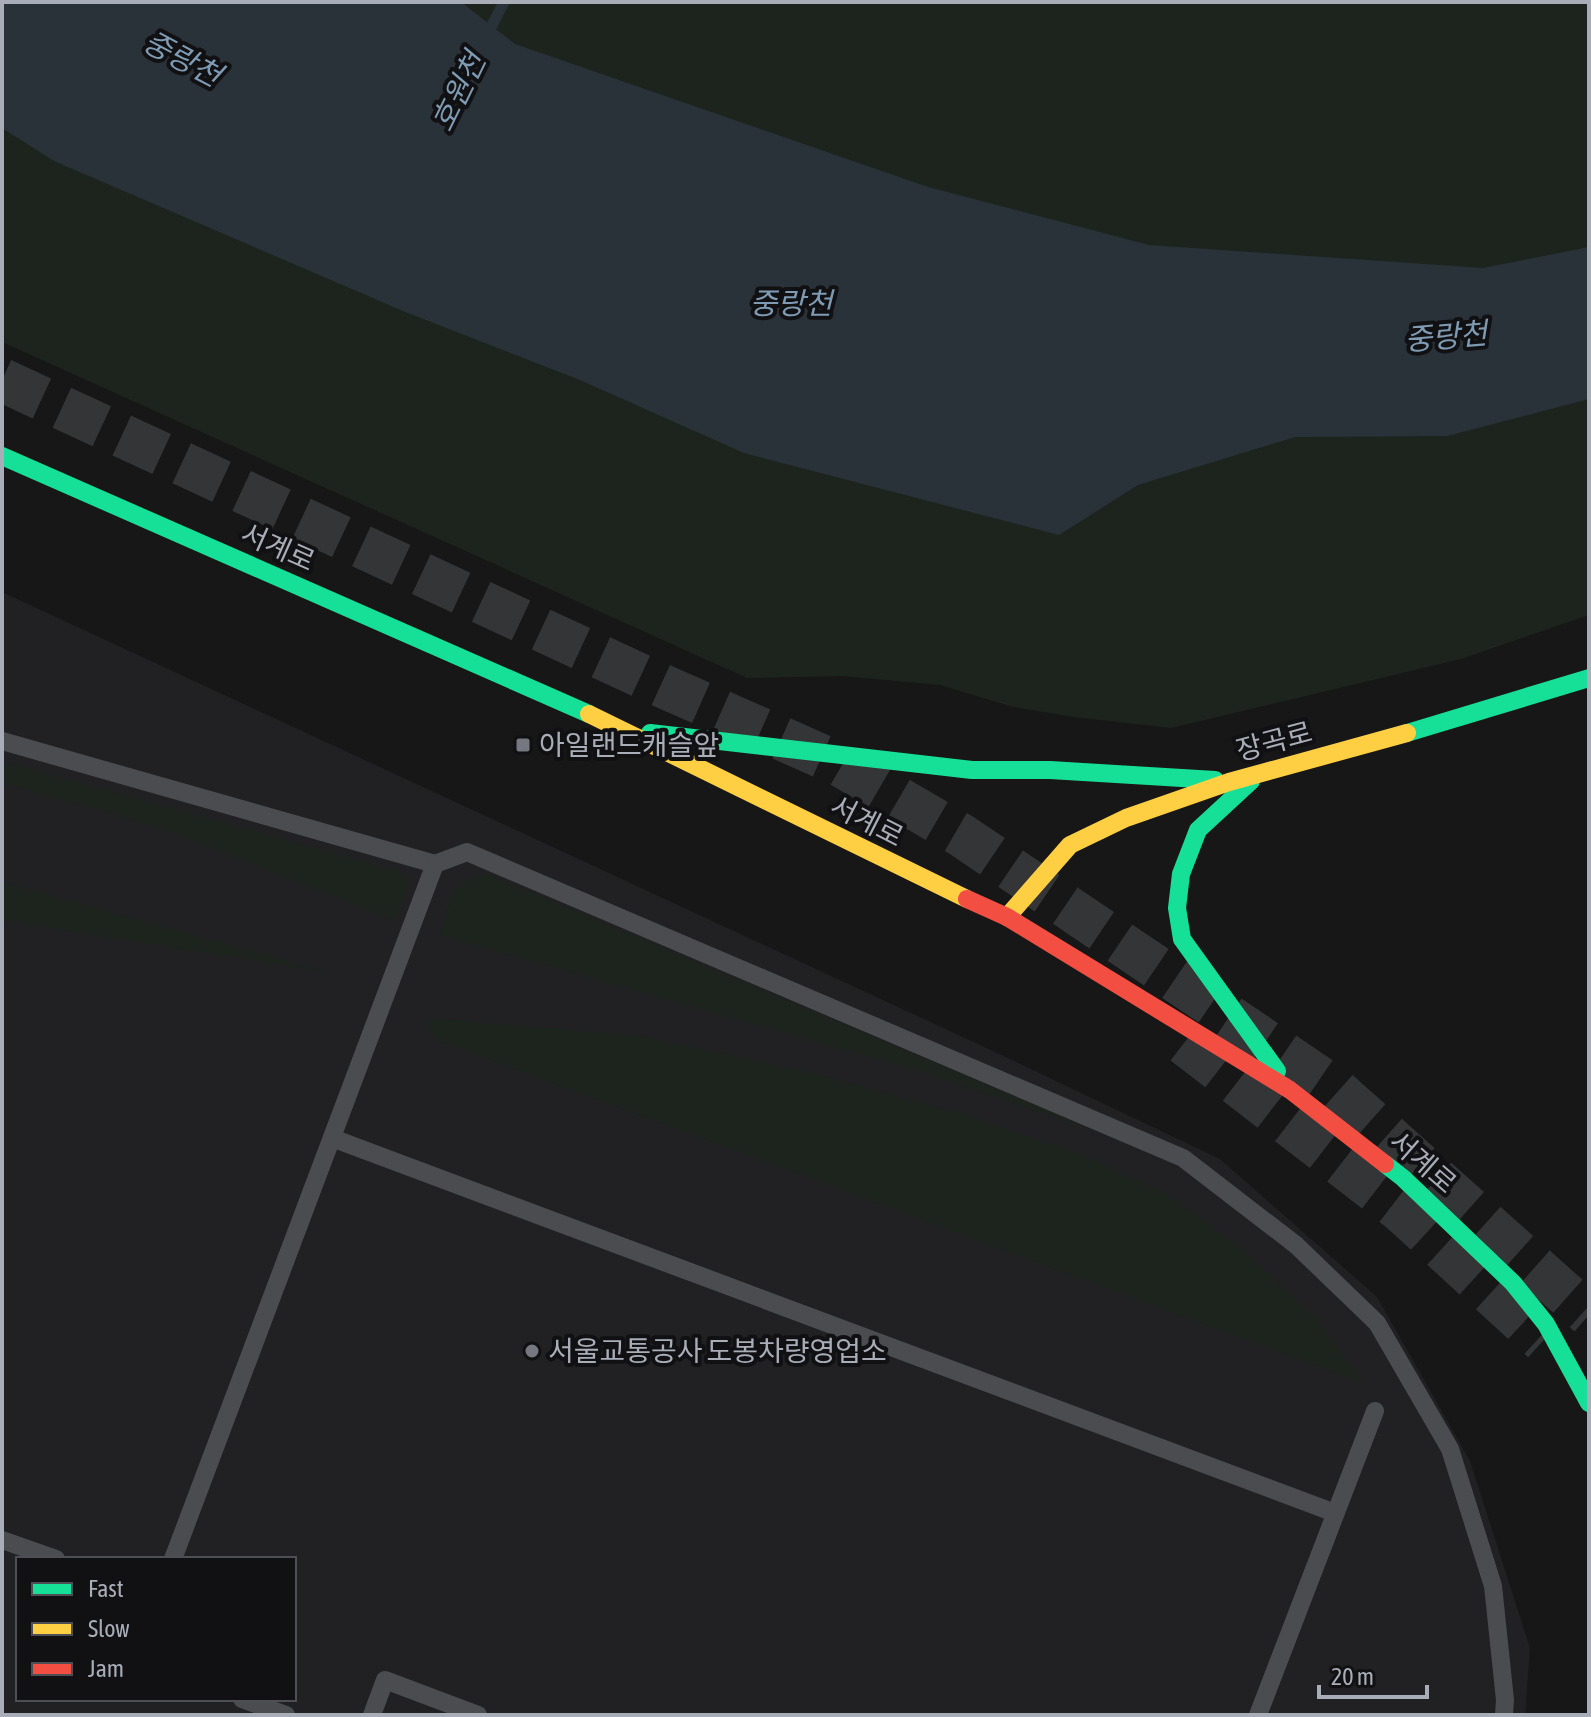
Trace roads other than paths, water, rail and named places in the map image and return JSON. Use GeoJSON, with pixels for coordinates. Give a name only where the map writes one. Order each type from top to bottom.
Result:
{"type":"FeatureCollection","features":[{"type":"Feature","properties":{"kind":"main road","name":"서계로"},"geometry":{"type":"LineString","coordinates":[[2,456],[622,729],[925,881],[1007,917],[1290,1090],[1403,1178],[1513,1283],[1546,1324],[1589,1403]]}},
{"type":"Feature","properties":{"kind":"main road","name":"장곡로"},"geometry":{"type":"LineString","coordinates":[[1007,917],[1070,845],[1126,818],[1229,782],[1460,718],[1589,678]]}},
{"type":"Feature","properties":{"kind":"main road"},"geometry":{"type":"LineString","coordinates":[[622,729],[972,770],[1122,773],[1229,782]]}},
{"type":"Feature","properties":{"kind":"main road"},"geometry":{"type":"LineString","coordinates":[[1258,775],[1198,830],[1181,874],[1177,908],[1182,939],[1290,1090]]}},
{"type":"Feature","properties":{"kind":"lane"},"geometry":{"type":"LineString","coordinates":[[2,741],[435,864],[467,852],[1183,1158],[1296,1245],[1377,1323],[1450,1449],[1493,1586],[1504,1715]]}},
{"type":"Feature","properties":{"kind":"lane"},"geometry":{"type":"LineString","coordinates":[[174,1557],[435,864]]}},
{"type":"Feature","properties":{"kind":"lane"},"geometry":{"type":"LineString","coordinates":[[332,1138],[1335,1513]]}},
{"type":"Feature","properties":{"kind":"lane"},"geometry":{"type":"LineString","coordinates":[[1258,1715],[1375,1411]]}},
{"type":"Feature","properties":{"kind":"lane"},"geometry":{"type":"LineString","coordinates":[[2,1540],[50,1557]]}},
{"type":"Feature","properties":{"kind":"lane"},"geometry":{"type":"LineString","coordinates":[[372,1715],[385,1680],[478,1715]]}},
{"type":"Feature","properties":{"kind":"lane"},"geometry":{"type":"LineString","coordinates":[[248,1701],[286,1715]]}},
{"type":"Feature","properties":{"kind":"water","name":"중랑천"},"geometry":{"type":"Polygon","coordinates":[[[2,2],[461,2],[515,44],[928,187],[1149,245],[1483,268],[1589,247],[1589,399],[1447,436],[1295,437],[1138,485],[1059,535],[744,453],[580,380],[403,311],[54,161],[2,128],[2,2]]]}},
{"type":"Feature","properties":{"kind":"waterway","name":"호원천"},"geometry":{"type":"LineString","coordinates":[[486,37],[504,2]]}},
{"type":"Feature","properties":{"kind":"tunnel"},"geometry":{"type":"LineString","coordinates":[[2,380],[665,687],[837,763],[961,835],[1333,1087],[1589,1315]]}},
{"type":"Feature","properties":{"kind":"tunnel"},"geometry":{"type":"LineString","coordinates":[[1184,1043],[1400,1210],[1543,1341]]}},
{"type":"Feature","properties":{"kind":"place","name":"아일랜드캐슬앞"},"geometry":{"type":"Point","coordinates":[523,745]}},
{"type":"Feature","properties":{"kind":"place","name":"서울교통공사 도봉차량영업소"},"geometry":{"type":"Point","coordinates":[532,1351]}}]}
